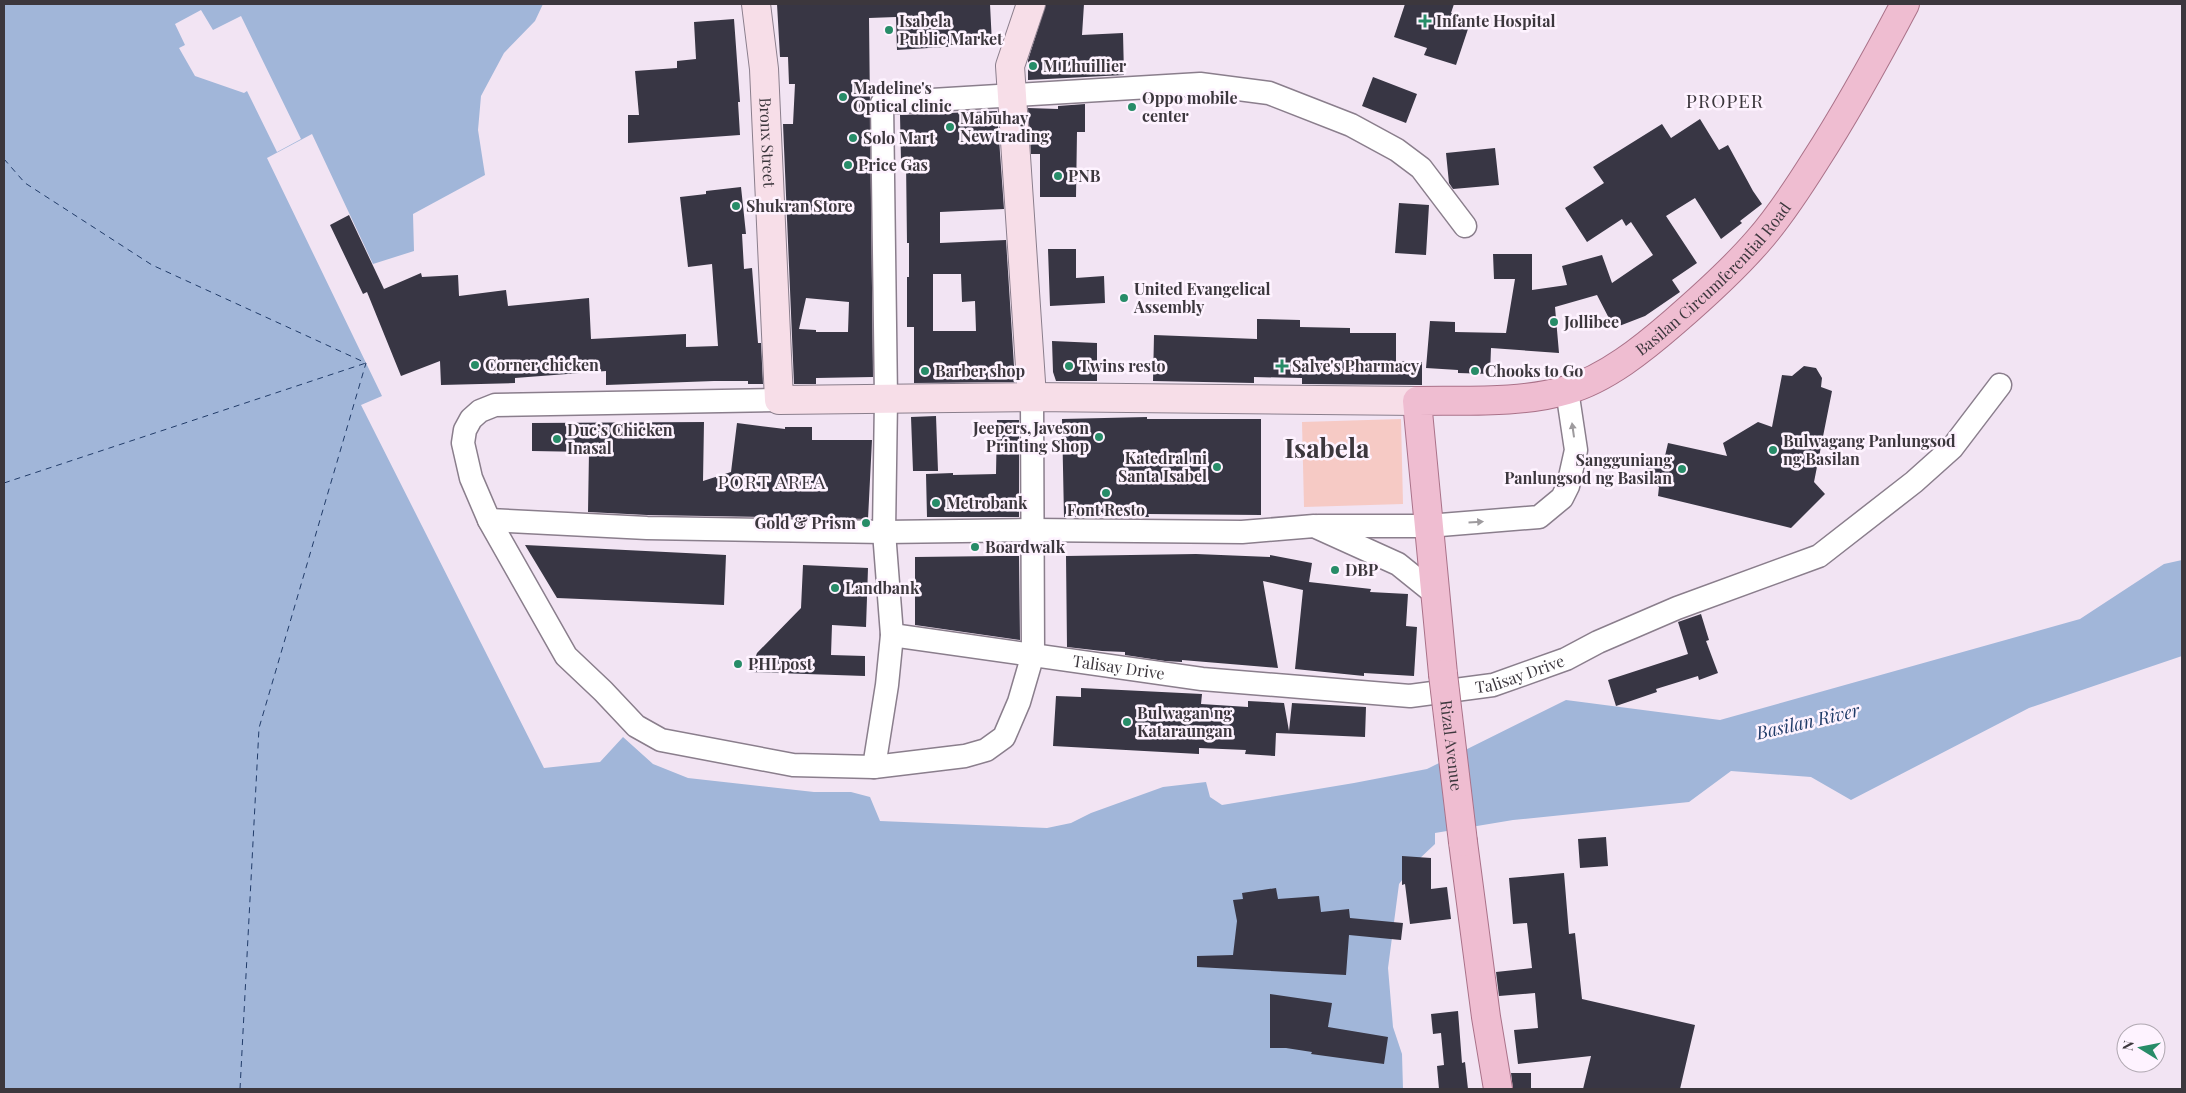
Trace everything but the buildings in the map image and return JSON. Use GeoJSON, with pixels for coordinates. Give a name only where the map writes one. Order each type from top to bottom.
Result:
{"type":"FeatureCollection","features":[{"type":"Feature","properties":{"kind":"main road","name":"Basilan Circumferential Road"},"geometry":{"type":"LineString","coordinates":[[1417,401],[1515,398],[1567,390],[1593,379],[1625,360],[1659,335],[1726,276],[1759,240],[1800,184],[1844,116],[1905,4]]}},
{"type":"Feature","properties":{"kind":"main road","name":"Rizal Avenue"},"geometry":{"type":"LineString","coordinates":[[1417,401],[1443,674],[1486,1017],[1498,1089]]}},
{"type":"Feature","properties":{"kind":"street","name":"Bronx Street"},"geometry":{"type":"LineString","coordinates":[[756,4],[764,69],[779,400]]}},
{"type":"Feature","properties":{"kind":"street"},"geometry":{"type":"LineString","coordinates":[[1031,4],[1010,66],[1032,397],[1033,654],[1019,702],[1004,737],[986,750],[965,756],[874,767],[793,765],[661,740],[636,726],[566,656],[489,520],[471,478],[463,443],[465,430],[471,419],[480,411],[495,404],[1032,397],[1417,401]]}},
{"type":"Feature","properties":{"kind":"street"},"geometry":{"type":"LineString","coordinates":[[874,767],[887,685],[892,635],[884,532],[886,399],[882,103],[1200,84],[1269,93],[1351,125],[1397,150],[1421,168],[1465,226]]}},
{"type":"Feature","properties":{"kind":"street","name":"Talisay Drive"},"geometry":{"type":"LineString","coordinates":[[892,635],[1202,679],[1410,696],[1493,685],[1566,659],[1598,642],[1696,601],[1819,556],[1914,482],[1952,448],[2000,385]]}},
{"type":"Feature","properties":{"kind":"street"},"geometry":{"type":"LineString","coordinates":[[489,520],[647,528],[884,532],[1032,530],[1242,532],[1314,526],[1428,526],[1539,517],[1562,498],[1568,486],[1576,450],[1567,390]]}},
{"type":"Feature","properties":{"kind":"street"},"geometry":{"type":"LineString","coordinates":[[1314,526],[1398,564],[1434,593]]}},
{"type":"Feature","properties":{"kind":"shaded area"},"geometry":{"type":"Polygon","coordinates":[[[1401,419],[1403,504],[1304,507],[1302,422],[1401,419]]]}},
{"type":"Feature","properties":{"kind":"water","name":"Basilan River"},"geometry":{"type":"Polygon","coordinates":[[[4,4],[543,4],[535,21],[504,53],[481,96],[478,130],[485,175],[413,214],[414,251],[373,264],[312,134],[267,158],[382,396],[361,405],[544,768],[600,762],[623,737],[653,764],[688,778],[814,792],[851,792],[870,797],[880,821],[1047,828],[1071,823],[1091,813],[1163,787],[1206,782],[1210,797],[1222,805],[1427,769],[1566,700],[1720,720],[2080,619],[2164,564],[2182,560],[2182,656],[2029,708],[1851,800],[1811,777],[1731,771],[1689,802],[1513,820],[1435,833],[1435,844],[1417,861],[1399,884],[1388,968],[1393,1027],[1402,1054],[1403,1089],[4,1089],[4,4]]]}},
{"type":"Feature","properties":{"kind":"pier"},"geometry":{"type":"Polygon","coordinates":[[[201,10],[213,30],[241,16],[301,139],[277,152],[247,91],[244,93],[195,76],[179,48],[185,45],[175,24],[201,10]]]}},
{"type":"Feature","properties":{"kind":"ferry route"},"geometry":{"type":"LineString","coordinates":[[4,159],[25,183],[152,265],[366,363]]}},
{"type":"Feature","properties":{"kind":"ferry route"},"geometry":{"type":"LineString","coordinates":[[4,483],[366,363]]}},
{"type":"Feature","properties":{"kind":"ferry route"},"geometry":{"type":"LineString","coordinates":[[240,1089],[259,728],[366,363]]}},
{"type":"Feature","properties":{"kind":"place","name":"Infante Hospital"},"geometry":{"type":"Point","coordinates":[1425,21]}},
{"type":"Feature","properties":{"kind":"place","name":"Isabela Public Market"},"geometry":{"type":"Point","coordinates":[889,30]}},
{"type":"Feature","properties":{"kind":"place","name":"M Lhuillier"},"geometry":{"type":"Point","coordinates":[1033,66]}},
{"type":"Feature","properties":{"kind":"place","name":"Madeline's Optical clinic"},"geometry":{"type":"Point","coordinates":[843,97]}},
{"type":"Feature","properties":{"kind":"place","name":"Oppo mobile center"},"geometry":{"type":"Point","coordinates":[1132,107]}},
{"type":"Feature","properties":{"kind":"place","name":"Mabuhay New trading"},"geometry":{"type":"Point","coordinates":[950,127]}},
{"type":"Feature","properties":{"kind":"place","name":"Solo Mart"},"geometry":{"type":"Point","coordinates":[853,138]}},
{"type":"Feature","properties":{"kind":"place","name":"Price Gas"},"geometry":{"type":"Point","coordinates":[848,165]}},
{"type":"Feature","properties":{"kind":"place","name":"PNB"},"geometry":{"type":"Point","coordinates":[1058,176]}},
{"type":"Feature","properties":{"kind":"place","name":"Shukran Store"},"geometry":{"type":"Point","coordinates":[736,206]}},
{"type":"Feature","properties":{"kind":"place","name":"United Evangelical Assembly"},"geometry":{"type":"Point","coordinates":[1124,298]}},
{"type":"Feature","properties":{"kind":"place","name":"Jollibee"},"geometry":{"type":"Point","coordinates":[1554,322]}},
{"type":"Feature","properties":{"kind":"place","name":"Corner chicken"},"geometry":{"type":"Point","coordinates":[475,365]}},
{"type":"Feature","properties":{"kind":"place","name":"Twins resto"},"geometry":{"type":"Point","coordinates":[1069,366]}},
{"type":"Feature","properties":{"kind":"place","name":"Salve's Pharmacy"},"geometry":{"type":"Point","coordinates":[1282,366]}},
{"type":"Feature","properties":{"kind":"place","name":"Barber shop"},"geometry":{"type":"Point","coordinates":[925,371]}},
{"type":"Feature","properties":{"kind":"place","name":"Chooks to Go"},"geometry":{"type":"Point","coordinates":[1475,371]}},
{"type":"Feature","properties":{"kind":"place","name":"Jeepers,Javeson Printing Shop"},"geometry":{"type":"Point","coordinates":[1099,437]}},
{"type":"Feature","properties":{"kind":"place","name":"Duc’s Chicken Inasal"},"geometry":{"type":"Point","coordinates":[557,439]}},
{"type":"Feature","properties":{"kind":"place","name":"Bulwagang Panlungsod ng Basilan"},"geometry":{"type":"Point","coordinates":[1773,450]}},
{"type":"Feature","properties":{"kind":"place","name":"Katedral ni Santa Isabel"},"geometry":{"type":"Point","coordinates":[1217,467]}},
{"type":"Feature","properties":{"kind":"place","name":"Sangguniang Panlungsod ng Basilan"},"geometry":{"type":"Point","coordinates":[1682,469]}},
{"type":"Feature","properties":{"kind":"place","name":"Font Resto"},"geometry":{"type":"Point","coordinates":[1106,493]}},
{"type":"Feature","properties":{"kind":"place","name":"Metrobank"},"geometry":{"type":"Point","coordinates":[936,503]}},
{"type":"Feature","properties":{"kind":"place","name":"Gold & Prism"},"geometry":{"type":"Point","coordinates":[866,523]}},
{"type":"Feature","properties":{"kind":"place","name":"Boardwalk"},"geometry":{"type":"Point","coordinates":[975,547]}},
{"type":"Feature","properties":{"kind":"place","name":"DBP"},"geometry":{"type":"Point","coordinates":[1335,570]}},
{"type":"Feature","properties":{"kind":"place","name":"Landbank"},"geometry":{"type":"Point","coordinates":[835,588]}},
{"type":"Feature","properties":{"kind":"place","name":"PHLpost"},"geometry":{"type":"Point","coordinates":[738,664]}},
{"type":"Feature","properties":{"kind":"place","name":"Bulwagan ng Kataraungan"},"geometry":{"type":"Point","coordinates":[1127,722]}},
{"type":"Feature","properties":{"kind":"district","name":"PROPER"},"geometry":{"type":"Point","coordinates":[1725,101]}},
{"type":"Feature","properties":{"kind":"district","name":"Isabela"},"geometry":{"type":"Point","coordinates":[1327,449]}},
{"type":"Feature","properties":{"kind":"district","name":"PORT AREA"},"geometry":{"type":"Point","coordinates":[772,482]}}]}
